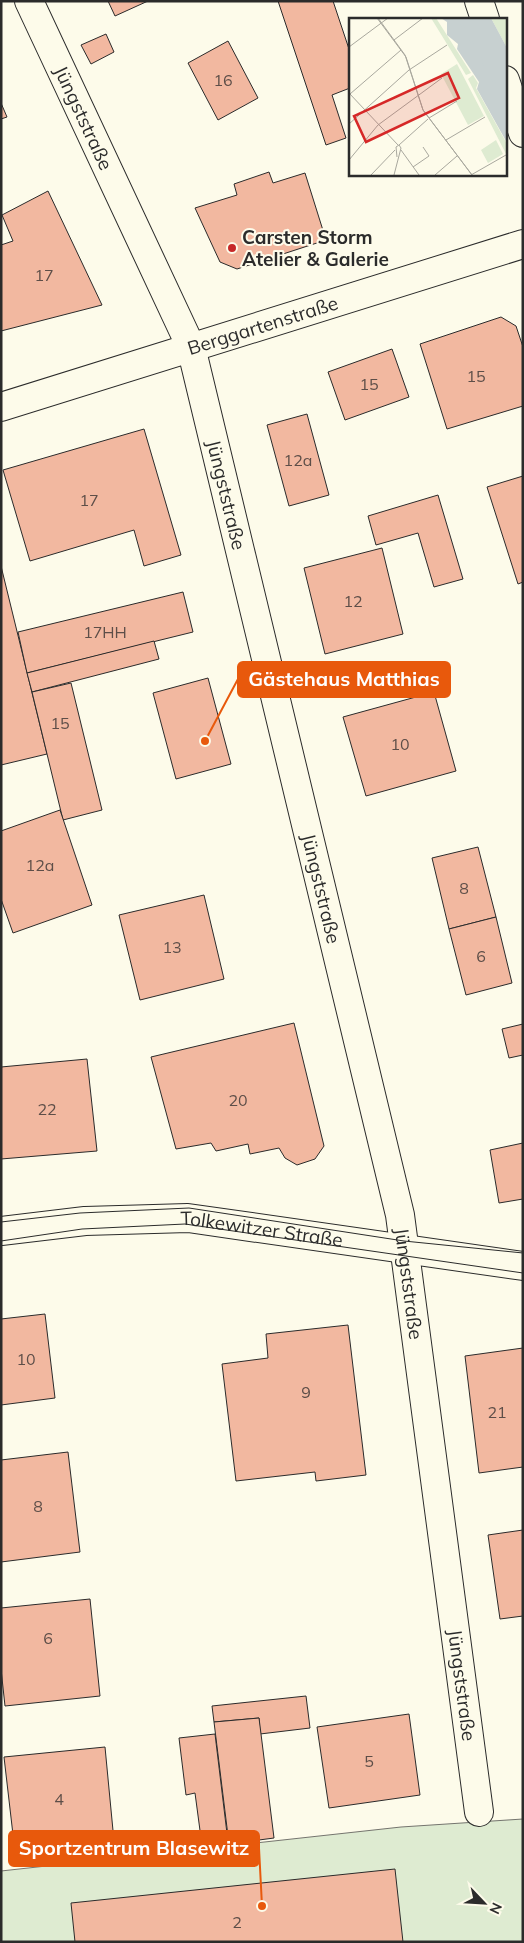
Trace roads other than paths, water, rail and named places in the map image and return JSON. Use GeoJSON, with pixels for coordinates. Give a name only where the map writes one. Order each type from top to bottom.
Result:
{"type":"FeatureCollection","features":[{"type":"Feature","properties":{"kind":"street","name":"Jüngststraße"},"geometry":{"type":"LineString","coordinates":[[28,1],[191,347],[398,1205],[406,1249],[479,1812]]}},
{"type":"Feature","properties":{"kind":"street"},"geometry":{"type":"LineString","coordinates":[[479,1],[485,18]]}},
{"type":"Feature","properties":{"kind":"street"},"geometry":{"type":"LineString","coordinates":[[506,83],[523,133]]}},
{"type":"Feature","properties":{"kind":"street","name":"Berggartenstraße"},"geometry":{"type":"LineString","coordinates":[[1,407],[523,244]]}},
{"type":"Feature","properties":{"kind":"street","name":"Tolkewitzer Straße"},"geometry":{"type":"LineString","coordinates":[[1,1232],[85,1221],[188,1218],[523,1266]]}},
{"type":"Feature","properties":{"kind":"tram line"},"geometry":{"type":"LineString","coordinates":[[1,1222],[80,1213],[189,1208],[404,1241],[523,1253]]}},
{"type":"Feature","properties":{"kind":"tram line"},"geometry":{"type":"LineString","coordinates":[[1,1241],[82,1229],[185,1224],[523,1273]]}},
{"type":"Feature","properties":{"kind":"place","name":"Carsten Storm Atelier & Galerie"},"geometry":{"type":"Point","coordinates":[232,248]}},
{"type":"Feature","properties":{"kind":"place","name":"Gästehaus Matthias"},"geometry":{"type":"Point","coordinates":[205,741]}},
{"type":"Feature","properties":{"kind":"place","name":"Sportzentrum Blasewitz"},"geometry":{"type":"Point","coordinates":[262,1906]}}]}
